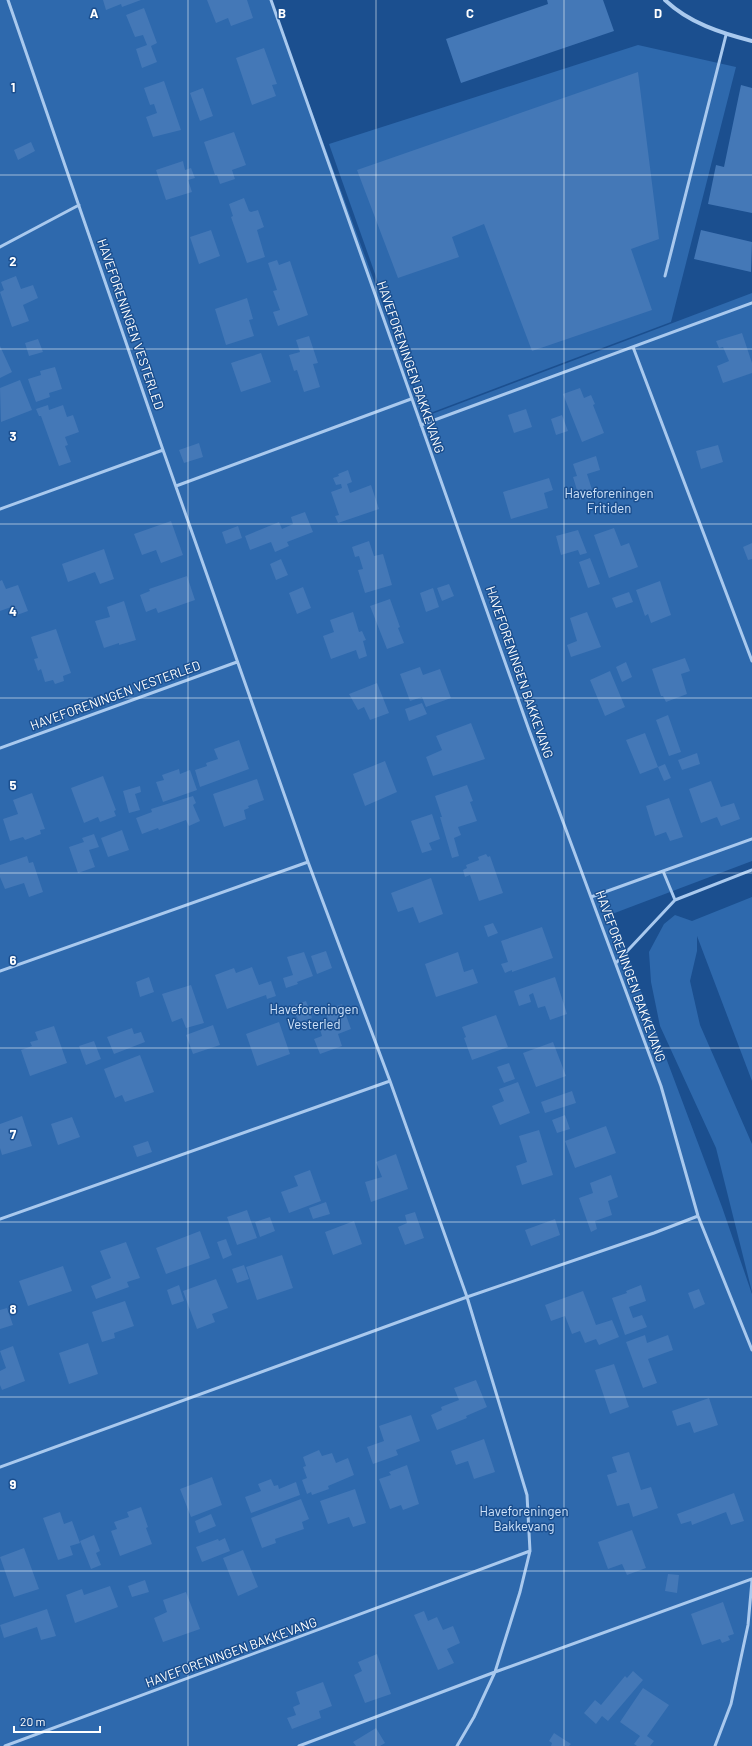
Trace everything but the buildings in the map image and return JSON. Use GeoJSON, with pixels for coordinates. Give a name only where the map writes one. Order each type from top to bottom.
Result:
{"type":"FeatureCollection","features":[{"type":"Feature","properties":{"kind":"street"},"geometry":{"type":"LineString","coordinates":[[665,0],[685,15],[726,35],[752,41]]}},
{"type":"Feature","properties":{"kind":"lane","name":"HAVEFORENINGEN VESTERLED"},"geometry":{"type":"LineString","coordinates":[[8,0],[237,662],[308,862],[390,1081],[467,1297]]}},
{"type":"Feature","properties":{"kind":"lane","name":"HAVEFORENINGEN BAKKEVANG"},"geometry":{"type":"LineString","coordinates":[[271,0],[421,425],[472,564],[529,730],[661,1086],[698,1216],[752,1350]]}},
{"type":"Feature","properties":{"kind":"lane"},"geometry":{"type":"LineString","coordinates":[[665,276],[726,35]]}},
{"type":"Feature","properties":{"kind":"lane"},"geometry":{"type":"LineString","coordinates":[[0,247],[79,205]]}},
{"type":"Feature","properties":{"kind":"lane"},"geometry":{"type":"LineString","coordinates":[[421,425],[752,303]]}},
{"type":"Feature","properties":{"kind":"lane"},"geometry":{"type":"LineString","coordinates":[[633,347],[752,661]]}},
{"type":"Feature","properties":{"kind":"lane"},"geometry":{"type":"LineString","coordinates":[[176,486],[412,399]]}},
{"type":"Feature","properties":{"kind":"lane"},"geometry":{"type":"LineString","coordinates":[[0,509],[163,450]]}},
{"type":"Feature","properties":{"kind":"lane","name":"HAVEFORENINGEN VESTERLED"},"geometry":{"type":"LineString","coordinates":[[0,748],[237,662]]}},
{"type":"Feature","properties":{"kind":"lane"},"geometry":{"type":"LineString","coordinates":[[591,897],[752,839]]}},
{"type":"Feature","properties":{"kind":"lane"},"geometry":{"type":"LineString","coordinates":[[0,971],[308,862]]}},
{"type":"Feature","properties":{"kind":"lane"},"geometry":{"type":"LineString","coordinates":[[616,963],[675,900],[752,870]]}},
{"type":"Feature","properties":{"kind":"lane"},"geometry":{"type":"LineString","coordinates":[[663,871],[675,900]]}},
{"type":"Feature","properties":{"kind":"lane"},"geometry":{"type":"LineString","coordinates":[[0,1219],[390,1081]]}},
{"type":"Feature","properties":{"kind":"lane"},"geometry":{"type":"LineString","coordinates":[[0,1467],[467,1297],[654,1233],[698,1216]]}},
{"type":"Feature","properties":{"kind":"lane"},"geometry":{"type":"LineString","coordinates":[[457,1746],[474,1717],[495,1672],[520,1592],[530,1551],[527,1495],[467,1297]]}},
{"type":"Feature","properties":{"kind":"lane","name":"HAVEFORENINGEN BAKKEVANG"},"geometry":{"type":"LineString","coordinates":[[5,1746],[530,1551]]}},
{"type":"Feature","properties":{"kind":"lane"},"geometry":{"type":"LineString","coordinates":[[299,1746],[495,1672],[752,1580],[748,1624],[733,1697],[715,1746]]}},
{"type":"Feature","properties":{"kind":"green space","name":"Haveforeningen Vesterled"},"geometry":{"type":"Polygon","coordinates":[[[0,0],[271,0],[424,417],[752,293],[752,861],[612,914],[722,1207],[752,1294],[752,1746],[0,1746],[0,0]]]}},
{"type":"Feature","properties":{"kind":"green space"},"geometry":{"type":"Polygon","coordinates":[[[638,45],[736,67],[671,322],[425,415],[329,144],[638,45]]]}},
{"type":"Feature","properties":{"kind":"green space"},"geometry":{"type":"Polygon","coordinates":[[[752,897],[752,1081],[697,936],[697,951],[690,981],[700,1025],[752,1144],[752,1292],[716,1148],[660,1026],[651,982],[649,952],[664,924],[675,915],[692,921],[752,897]]]}},
{"type":"Feature","properties":{"kind":"park label","name":"Haveforeningen Fritiden"},"geometry":{"type":"Point","coordinates":[609,500]}},
{"type":"Feature","properties":{"kind":"park label","name":"Haveforeningen Bakkevang"},"geometry":{"type":"Point","coordinates":[524,1518]}}]}
